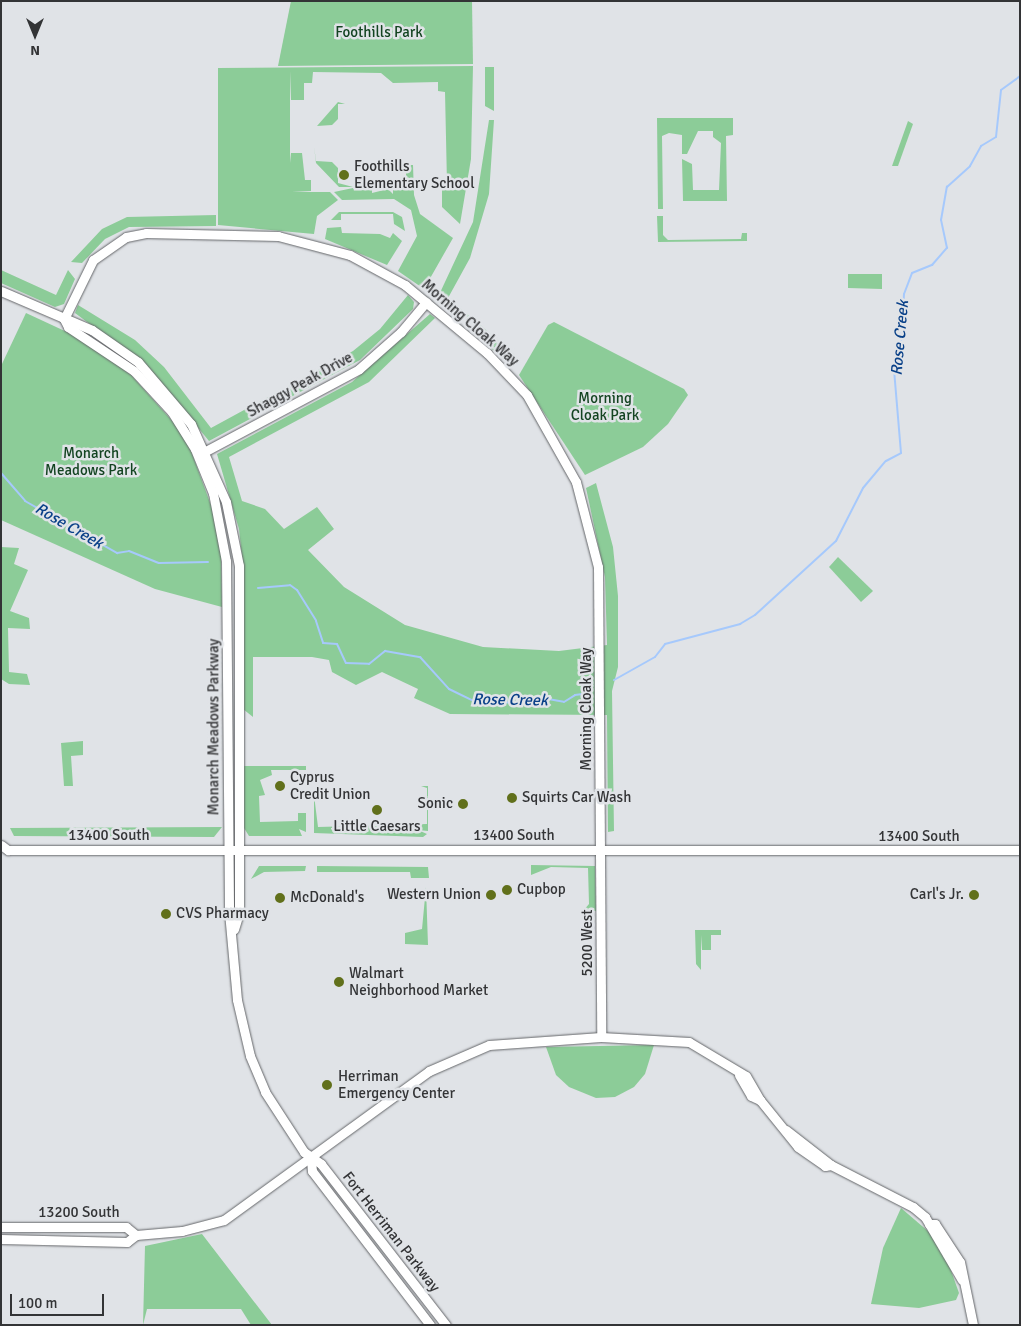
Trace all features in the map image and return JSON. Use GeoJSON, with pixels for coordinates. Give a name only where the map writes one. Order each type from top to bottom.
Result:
{"type":"FeatureCollection","features":[{"type":"Feature","properties":{"kind":"street","name":"Morning Cloak Way"},"geometry":{"type":"LineString","coordinates":[[64,319],[98,255],[118,240],[146,233],[258,234],[318,244],[365,262],[426,302],[515,381],[550,430],[573,475],[598,567],[602,850]]}},
{"type":"Feature","properties":{"kind":"street"},"geometry":{"type":"LineString","coordinates":[[1,291],[92,330],[138,362],[179,406],[202,453]]}},
{"type":"Feature","properties":{"kind":"street","name":"Shaggy Peak Drive"},"geometry":{"type":"LineString","coordinates":[[202,453],[359,369],[401,332],[426,302]]}},
{"type":"Feature","properties":{"kind":"street","name":"Monarch Meadows Parkway"},"geometry":{"type":"LineString","coordinates":[[202,453],[213,493],[226,561],[228,849]]}},
{"type":"Feature","properties":{"kind":"street","name":"Monarch Meadows Parkway"},"geometry":{"type":"LineString","coordinates":[[202,453],[226,502],[239,566],[239,849]]}},
{"type":"Feature","properties":{"kind":"street","name":"Fort Herriman Parkway"},"geometry":{"type":"LineString","coordinates":[[228,849],[236,1000],[250,1056],[264,1092],[311,1160],[312,1171],[430,1325]]}},
{"type":"Feature","properties":{"kind":"street","name":"Fort Herriman Parkway"},"geometry":{"type":"LineString","coordinates":[[233,930],[239,913],[239,849]]}},
{"type":"Feature","properties":{"kind":"street","name":"13400 South"},"geometry":{"type":"LineString","coordinates":[[4,850],[1020,850]]}},
{"type":"Feature","properties":{"kind":"street","name":"5200 West"},"geometry":{"type":"LineString","coordinates":[[601,1037],[602,850]]}},
{"type":"Feature","properties":{"kind":"street"},"geometry":{"type":"LineString","coordinates":[[138,1235],[182,1232],[224,1220],[311,1160],[390,1098],[457,1056],[526,1039],[601,1037],[689,1042],[710,1051],[739,1075],[746,1076],[759,1092],[760,1100],[786,1130],[831,1165],[902,1200],[929,1224],[934,1224],[953,1249],[973,1325]]}},
{"type":"Feature","properties":{"kind":"street","name":"Fort Herriman Parkway"},"geometry":{"type":"LineString","coordinates":[[311,1160],[321,1164],[446,1325]]}},
{"type":"Feature","properties":{"kind":"street","name":"13200 South"},"geometry":{"type":"LineString","coordinates":[[1,1227],[126,1227],[138,1235],[127,1242],[1,1239]]}},
{"type":"Feature","properties":{"kind":"street"},"geometry":{"type":"LineString","coordinates":[[56,1227],[56,1240]]}},
{"type":"Feature","properties":{"kind":"green space","name":"Foothills Park"},"geometry":{"type":"Polygon","coordinates":[[[291,1],[472,1],[473,64],[278,66],[291,1]]]}},
{"type":"Feature","properties":{"kind":"green space"},"geometry":{"type":"Polygon","coordinates":[[[473,66],[471,159],[460,224],[442,207],[442,185],[447,184],[445,92],[438,91],[438,82],[393,83],[381,73],[313,72],[312,83],[304,83],[304,100],[291,100],[290,71],[290,163],[291,153],[302,153],[305,180],[311,180],[311,191],[292,192],[330,192],[338,200],[317,216],[314,234],[218,225],[218,68],[473,66]]]}},
{"type":"Feature","properties":{"kind":"green space"},"geometry":{"type":"Polygon","coordinates":[[[485,67],[494,67],[494,111],[485,106],[485,67]]]}},
{"type":"Feature","properties":{"kind":"green space"},"geometry":{"type":"Polygon","coordinates":[[[338,102],[345,104],[338,104],[338,119],[332,125],[317,126],[338,102]]]}},
{"type":"Feature","properties":{"kind":"green space"},"geometry":{"type":"Polygon","coordinates":[[[657,118],[733,118],[733,135],[726,136],[727,201],[683,201],[682,159],[692,164],[693,190],[719,190],[721,143],[713,137],[713,131],[698,131],[687,154],[682,154],[682,135],[669,133],[662,136],[663,209],[658,209],[657,118]]]}},
{"type":"Feature","properties":{"kind":"green space"},"geometry":{"type":"Polygon","coordinates":[[[489,120],[494,120],[489,194],[470,258],[448,298],[469,316],[461,321],[438,297],[473,222],[489,120]]]}},
{"type":"Feature","properties":{"kind":"green space"},"geometry":{"type":"Polygon","coordinates":[[[908,121],[913,124],[898,166],[892,166],[908,121]]]}},
{"type":"Feature","properties":{"kind":"green space"},"geometry":{"type":"Polygon","coordinates":[[[314,146],[316,161],[332,162],[338,168],[338,183],[353,187],[339,187],[316,163],[314,146]]]}},
{"type":"Feature","properties":{"kind":"green space"},"geometry":{"type":"Polygon","coordinates":[[[406,165],[413,165],[414,195],[420,214],[453,238],[424,289],[398,271],[417,236],[411,210],[394,199],[342,200],[334,192],[372,184],[372,193],[388,189],[393,194],[393,185],[406,185],[406,165]]]}},
{"type":"Feature","properties":{"kind":"green space"},"geometry":{"type":"Polygon","coordinates":[[[339,212],[393,212],[402,217],[405,231],[394,224],[393,214],[341,214],[341,220],[331,220],[339,212]]]}},
{"type":"Feature","properties":{"kind":"green space"},"geometry":{"type":"Polygon","coordinates":[[[216,215],[216,226],[129,227],[105,239],[82,263],[71,262],[102,229],[127,217],[216,215]]]}},
{"type":"Feature","properties":{"kind":"green space"},"geometry":{"type":"Polygon","coordinates":[[[657,216],[663,216],[663,235],[668,240],[741,239],[742,233],[747,233],[747,241],[658,242],[657,216]]]}},
{"type":"Feature","properties":{"kind":"green space"},"geometry":{"type":"Polygon","coordinates":[[[341,227],[342,233],[380,234],[390,238],[393,233],[402,241],[387,265],[325,239],[327,228],[341,227]]]}},
{"type":"Feature","properties":{"kind":"green space"},"geometry":{"type":"Polygon","coordinates":[[[1,270],[56,295],[68,270],[75,279],[64,304],[55,307],[1,283],[1,270]]]}},
{"type":"Feature","properties":{"kind":"green space"},"geometry":{"type":"Polygon","coordinates":[[[848,274],[882,274],[882,289],[848,288],[848,274]]]}},
{"type":"Feature","properties":{"kind":"green space"},"geometry":{"type":"Polygon","coordinates":[[[408,295],[414,302],[413,309],[360,360],[209,441],[150,369],[75,313],[78,305],[135,340],[164,367],[211,428],[353,351],[380,329],[408,295]]]}},
{"type":"Feature","properties":{"kind":"green space","name":"Monarch Meadows Park"},"geometry":{"type":"Polygon","coordinates":[[[26,313],[82,339],[131,375],[175,424],[190,448],[212,508],[221,556],[222,607],[155,589],[1,520],[1,366],[26,313]]]}},
{"type":"Feature","properties":{"kind":"green space"},"geometry":{"type":"Polygon","coordinates":[[[430,314],[435,318],[369,382],[229,457],[242,501],[265,509],[284,529],[317,507],[334,529],[308,550],[344,587],[405,625],[483,647],[559,651],[607,645],[605,577],[586,488],[596,483],[613,547],[618,596],[618,667],[612,691],[614,831],[608,832],[607,715],[450,714],[414,698],[418,689],[382,672],[356,685],[332,672],[329,660],[312,657],[253,657],[253,717],[243,709],[243,567],[239,529],[217,454],[352,382],[430,314]]]}},
{"type":"Feature","properties":{"kind":"green space"},"geometry":{"type":"Polygon","coordinates":[[[476,321],[518,358],[516,361],[506,362],[474,333],[476,321]]]}},
{"type":"Feature","properties":{"kind":"green space","name":"Morning Cloak Park"},"geometry":{"type":"Polygon","coordinates":[[[554,322],[684,389],[688,395],[668,424],[643,447],[585,475],[519,375],[548,325],[554,322]]]}},
{"type":"Feature","properties":{"kind":"green space"},"geometry":{"type":"Polygon","coordinates":[[[1,547],[19,548],[14,564],[28,570],[10,611],[29,618],[30,629],[8,628],[9,672],[27,674],[30,685],[9,684],[1,679],[1,547]]]}},
{"type":"Feature","properties":{"kind":"green space"},"geometry":{"type":"Polygon","coordinates":[[[838,557],[873,591],[861,602],[829,567],[838,557]]]}},
{"type":"Feature","properties":{"kind":"green space"},"geometry":{"type":"Polygon","coordinates":[[[83,741],[83,755],[71,756],[73,786],[64,786],[61,743],[83,741]]]}},
{"type":"Feature","properties":{"kind":"green space"},"geometry":{"type":"Polygon","coordinates":[[[244,766],[306,766],[306,770],[271,770],[272,775],[260,780],[265,795],[259,796],[260,822],[298,821],[298,813],[306,813],[306,832],[299,829],[302,836],[249,836],[244,828],[244,766]]]}},
{"type":"Feature","properties":{"kind":"green space"},"geometry":{"type":"Polygon","coordinates":[[[421,786],[428,786],[428,831],[418,830],[427,834],[423,837],[314,833],[314,795],[318,827],[427,824],[427,788],[421,786]]]}},
{"type":"Feature","properties":{"kind":"green space"},"geometry":{"type":"Polygon","coordinates":[[[222,827],[214,837],[14,836],[10,828],[222,827]]]}},
{"type":"Feature","properties":{"kind":"green space"},"geometry":{"type":"Polygon","coordinates":[[[531,865],[595,866],[596,911],[583,911],[589,904],[588,868],[551,867],[531,875],[531,865]]]}},
{"type":"Feature","properties":{"kind":"green space"},"geometry":{"type":"Polygon","coordinates":[[[259,866],[306,866],[305,871],[264,872],[251,879],[259,866]]]}},
{"type":"Feature","properties":{"kind":"green space"},"geometry":{"type":"Polygon","coordinates":[[[317,866],[428,867],[429,878],[411,878],[410,872],[317,872],[317,866]]]}},
{"type":"Feature","properties":{"kind":"green space"},"geometry":{"type":"Polygon","coordinates":[[[426,887],[428,945],[405,944],[405,933],[422,929],[426,887]]]}},
{"type":"Feature","properties":{"kind":"green space"},"geometry":{"type":"Polygon","coordinates":[[[695,930],[721,930],[721,935],[711,935],[711,950],[702,950],[701,935],[701,970],[696,964],[695,930]]]}},
{"type":"Feature","properties":{"kind":"green space"},"geometry":{"type":"Polygon","coordinates":[[[654,1045],[645,1074],[634,1087],[615,1097],[596,1098],[569,1087],[556,1075],[546,1047],[654,1045]]]}},
{"type":"Feature","properties":{"kind":"green space"},"geometry":{"type":"Polygon","coordinates":[[[901,1208],[929,1232],[948,1262],[959,1293],[956,1300],[919,1308],[871,1304],[883,1248],[901,1208]]]}},
{"type":"Feature","properties":{"kind":"green space"},"geometry":{"type":"Polygon","coordinates":[[[202,1234],[272,1325],[251,1325],[241,1309],[147,1309],[143,1325],[145,1246],[202,1234]]]}},
{"type":"Feature","properties":{"kind":"waterway","name":"Rose Creek"},"geometry":{"type":"LineString","coordinates":[[614,680],[655,657],[665,644],[740,624],[755,615],[836,541],[863,488],[886,461],[901,453],[894,370],[901,343],[904,294],[912,273],[932,265],[947,248],[941,220],[947,187],[970,166],[981,146],[996,137],[1001,90],[1020,76]]}},
{"type":"Feature","properties":{"kind":"waterway","name":"Rose Creek"},"geometry":{"type":"LineString","coordinates":[[1,473],[25,501],[117,553],[129,551],[159,563],[208,562]]}},
{"type":"Feature","properties":{"kind":"waterway","name":"Rose Creek"},"geometry":{"type":"LineString","coordinates":[[258,588],[290,585],[297,590],[316,621],[323,643],[337,644],[346,663],[369,664],[385,651],[420,657],[449,689],[476,702],[515,703],[537,697],[564,702],[575,695],[590,693]]}},
{"type":"Feature","properties":{"kind":"place","name":"Foothills Elementary School"},"geometry":{"type":"Point","coordinates":[344,175]}},
{"type":"Feature","properties":{"kind":"place","name":"Cyprus Credit Union"},"geometry":{"type":"Point","coordinates":[280,786]}},
{"type":"Feature","properties":{"kind":"place","name":"Squirts Car Wash"},"geometry":{"type":"Point","coordinates":[512,798]}},
{"type":"Feature","properties":{"kind":"place","name":"Sonic"},"geometry":{"type":"Point","coordinates":[463,804]}},
{"type":"Feature","properties":{"kind":"place","name":"Little Caesars"},"geometry":{"type":"Point","coordinates":[377,810]}},
{"type":"Feature","properties":{"kind":"place","name":"Cupbop"},"geometry":{"type":"Point","coordinates":[507,890]}},
{"type":"Feature","properties":{"kind":"place","name":"Western Union"},"geometry":{"type":"Point","coordinates":[491,895]}},
{"type":"Feature","properties":{"kind":"place","name":"Carl's Jr."},"geometry":{"type":"Point","coordinates":[974,895]}},
{"type":"Feature","properties":{"kind":"place","name":"McDonald's"},"geometry":{"type":"Point","coordinates":[280,898]}},
{"type":"Feature","properties":{"kind":"place","name":"CVS Pharmacy"},"geometry":{"type":"Point","coordinates":[166,914]}},
{"type":"Feature","properties":{"kind":"place","name":"Walmart Neighborhood Market"},"geometry":{"type":"Point","coordinates":[339,982]}},
{"type":"Feature","properties":{"kind":"place","name":"Herriman Emergency Center"},"geometry":{"type":"Point","coordinates":[327,1085]}}]}
